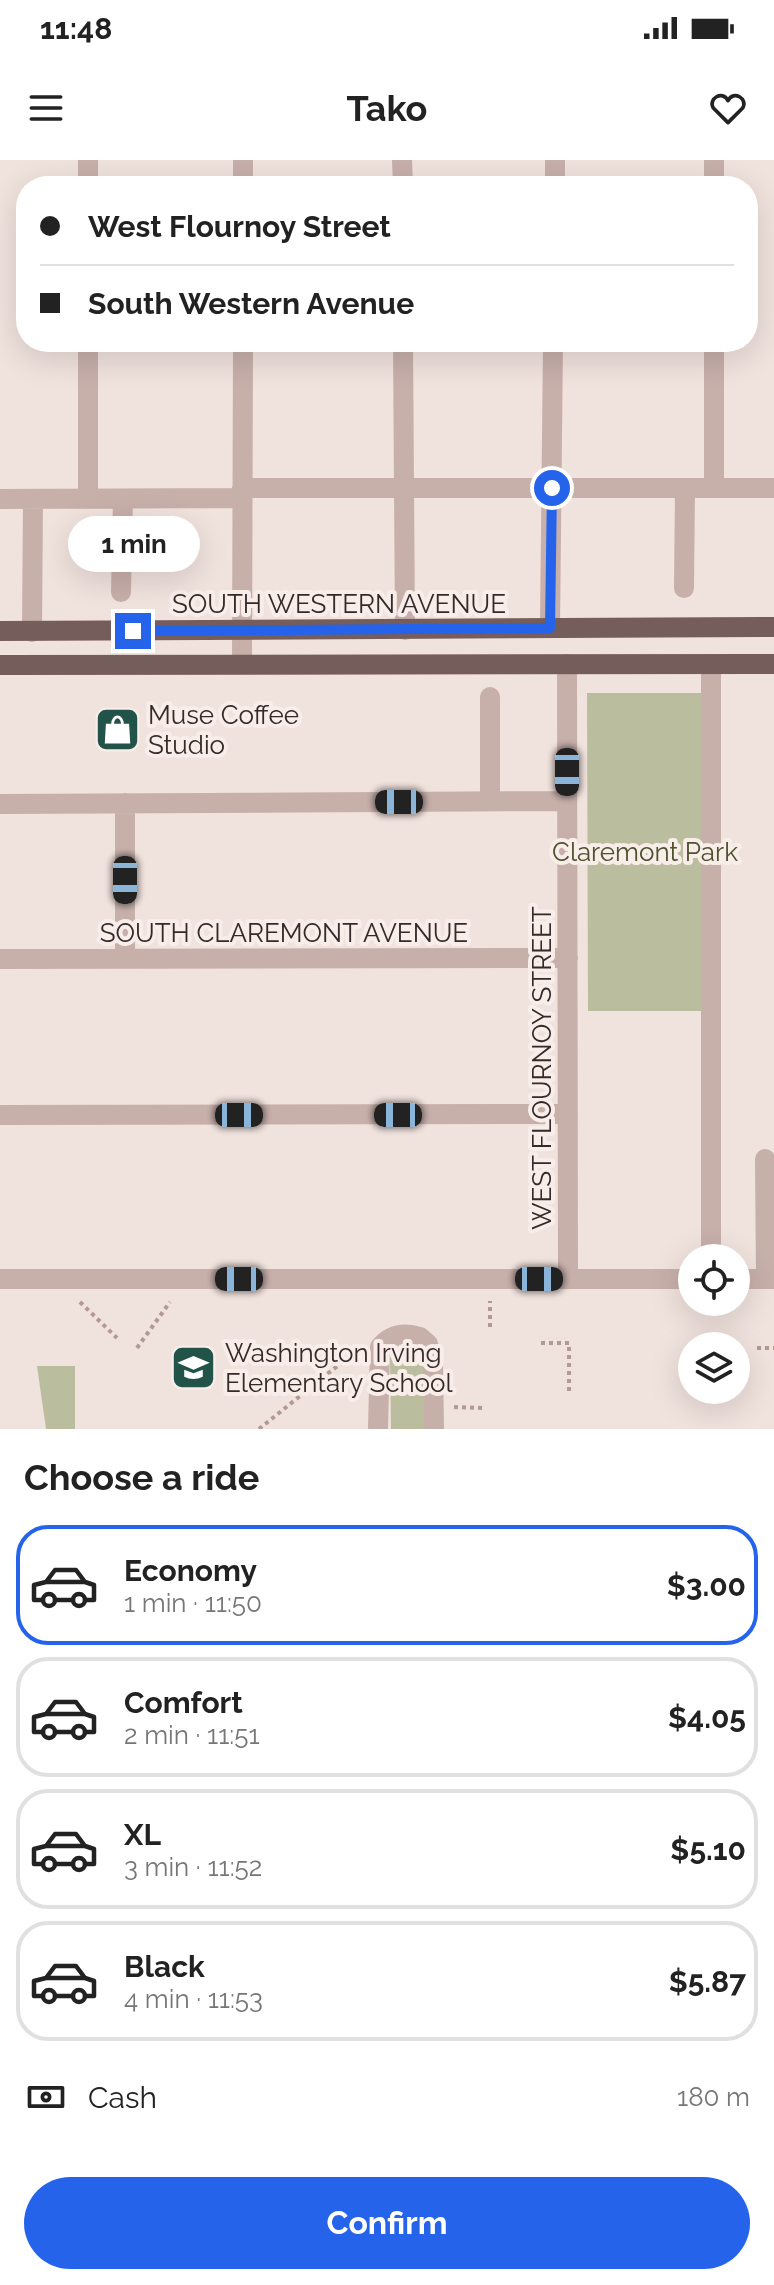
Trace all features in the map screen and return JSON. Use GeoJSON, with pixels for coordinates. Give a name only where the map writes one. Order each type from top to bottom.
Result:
{"type":"FeatureCollection","features":[{"type":"Feature","properties":{"kind":"main road","name":"SOUTH WESTERN AVENUE"},"geometry":{"type":"LineString","coordinates":[[0,631],[774,627]]}},
{"type":"Feature","properties":{"kind":"main road"},"geometry":{"type":"LineString","coordinates":[[0,665],[774,664]]}},
{"type":"Feature","properties":{"kind":"street"},"geometry":{"type":"LineString","coordinates":[[88,352],[88,499]]}},
{"type":"Feature","properties":{"kind":"street"},"geometry":{"type":"LineString","coordinates":[[242,664],[243,352]]}},
{"type":"Feature","properties":{"kind":"street"},"geometry":{"type":"LineString","coordinates":[[403,352],[405,630]]}},
{"type":"Feature","properties":{"kind":"street"},"geometry":{"type":"LineString","coordinates":[[550,628],[553,352]]}},
{"type":"Feature","properties":{"kind":"street"},"geometry":{"type":"LineString","coordinates":[[714,352],[714,488]]}},
{"type":"Feature","properties":{"kind":"street"},"geometry":{"type":"LineString","coordinates":[[0,499],[123,499],[404,487],[774,488]]}},
{"type":"Feature","properties":{"kind":"street"},"geometry":{"type":"LineString","coordinates":[[684,588],[685,488]]}},
{"type":"Feature","properties":{"kind":"street"},"geometry":{"type":"LineString","coordinates":[[32,632],[33,499]]}},
{"type":"Feature","properties":{"kind":"street"},"geometry":{"type":"LineString","coordinates":[[121,592],[123,499]]}},
{"type":"Feature","properties":{"kind":"street","name":"WEST FLOURNOY STREET"},"geometry":{"type":"LineString","coordinates":[[567,664],[568,1279]]}},
{"type":"Feature","properties":{"kind":"street"},"geometry":{"type":"LineString","coordinates":[[711,664],[711,1244]]}},
{"type":"Feature","properties":{"kind":"street"},"geometry":{"type":"LineString","coordinates":[[490,697],[490,801]]}},
{"type":"Feature","properties":{"kind":"street"},"geometry":{"type":"LineString","coordinates":[[0,804],[567,801]]}},
{"type":"Feature","properties":{"kind":"street"},"geometry":{"type":"LineString","coordinates":[[125,803],[125,959]]}},
{"type":"Feature","properties":{"kind":"street","name":"SOUTH CLAREMONT AVENUE"},"geometry":{"type":"LineString","coordinates":[[0,959],[568,958]]}},
{"type":"Feature","properties":{"kind":"street"},"geometry":{"type":"LineString","coordinates":[[0,1115],[568,1114]]}},
{"type":"Feature","properties":{"kind":"street"},"geometry":{"type":"LineString","coordinates":[[765,1159],[770,1279]]}},
{"type":"Feature","properties":{"kind":"street"},"geometry":{"type":"LineString","coordinates":[[0,1279],[678,1279]]}},
{"type":"Feature","properties":{"kind":"street"},"geometry":{"type":"LineString","coordinates":[[378,1429],[380,1347],[386,1340],[404,1334],[420,1337],[432,1353],[434,1429]]}},
{"type":"Feature","properties":{"kind":"path"},"geometry":{"type":"LineString","coordinates":[[490,1301],[490,1327]]}},
{"type":"Feature","properties":{"kind":"path"},"geometry":{"type":"LineString","coordinates":[[80,1302],[117,1338]]}},
{"type":"Feature","properties":{"kind":"path"},"geometry":{"type":"LineString","coordinates":[[137,1348],[170,1302]]}},
{"type":"Feature","properties":{"kind":"path"},"geometry":{"type":"LineString","coordinates":[[259,1429],[366,1343]]}},
{"type":"Feature","properties":{"kind":"path"},"geometry":{"type":"LineString","coordinates":[[541,1343],[569,1343],[569,1392]]}},
{"type":"Feature","properties":{"kind":"path"},"geometry":{"type":"LineString","coordinates":[[757,1348],[774,1348]]}},
{"type":"Feature","properties":{"kind":"path"},"geometry":{"type":"LineString","coordinates":[[452,1407],[484,1408]]}},
{"type":"Feature","properties":{"kind":"green space","name":"Claremont Park"},"geometry":{"type":"Polygon","coordinates":[[[587,693],[703,693],[703,1011],[588,1011],[587,693]]]}},
{"type":"Feature","properties":{"kind":"green space"},"geometry":{"type":"Polygon","coordinates":[[[409,1345],[421,1348],[427,1359],[428,1429],[391,1429],[390,1358],[395,1349],[409,1345]]]}},
{"type":"Feature","properties":{"kind":"green space"},"geometry":{"type":"Polygon","coordinates":[[[37,1366],[75,1366],[75,1429],[46,1429],[37,1366]]]}},
{"type":"Feature","properties":{"kind":"place","name":"Muse Coffee Studio"},"geometry":{"type":"Point","coordinates":[117,730]}},
{"type":"Feature","properties":{"kind":"place","name":"Washington Irving Elementary School"},"geometry":{"type":"Point","coordinates":[194,1368]}},
{"type":"Feature","properties":{"kind":"route"},"geometry":{"type":"LineString","coordinates":[[133,631],[550,628],[552,488]]}}]}
